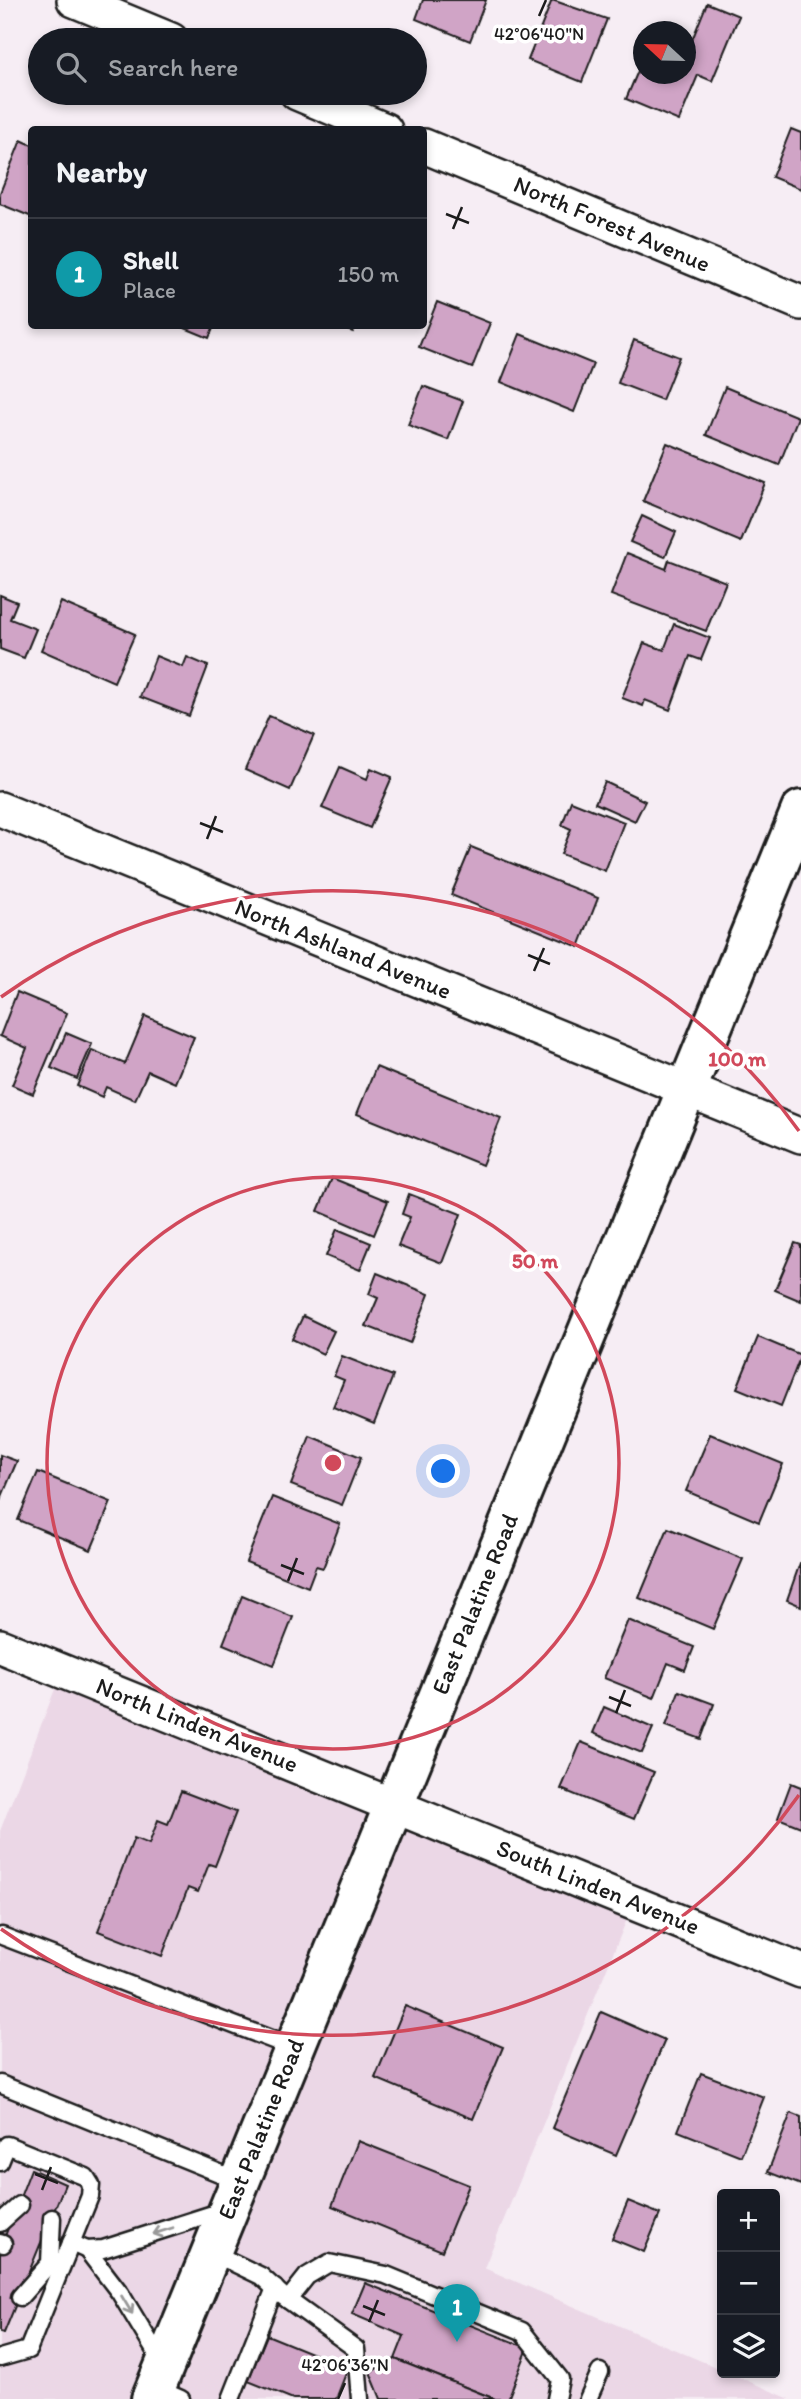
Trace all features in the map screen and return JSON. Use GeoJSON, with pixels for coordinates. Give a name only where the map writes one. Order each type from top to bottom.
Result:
{"type":"FeatureCollection","features":[{"type":"Feature","properties":{"kind":"main road","name":"East Palatine Road"},"geometry":{"type":"LineString","coordinates":[[163,2388],[233,2195],[801,810]]}},
{"type":"Feature","properties":{"kind":"street"},"geometry":{"type":"LineString","coordinates":[[74,0],[142,28]]}},
{"type":"Feature","properties":{"kind":"street"},"geometry":{"type":"LineString","coordinates":[[326,105],[375,126]]}},
{"type":"Feature","properties":{"kind":"street","name":"North Forest Avenue"},"geometry":{"type":"LineString","coordinates":[[427,147],[801,303]]}},
{"type":"Feature","properties":{"kind":"street","name":"North Ashland Avenue"},"geometry":{"type":"LineString","coordinates":[[0,809],[801,1136]]}},
{"type":"Feature","properties":{"kind":"street","name":"North Linden Avenue"},"geometry":{"type":"LineString","coordinates":[[0,1646],[394,1803]]}},
{"type":"Feature","properties":{"kind":"street","name":"South Linden Avenue"},"geometry":{"type":"LineString","coordinates":[[394,1803],[801,1971]]}},
{"type":"Feature","properties":{"kind":"lane"},"geometry":{"type":"LineString","coordinates":[[2,1936],[294,2048]]}},
{"type":"Feature","properties":{"kind":"lane"},"geometry":{"type":"LineString","coordinates":[[0,2084],[233,2195]]}},
{"type":"Feature","properties":{"kind":"lane"},"geometry":{"type":"LineString","coordinates":[[0,2162],[4,2141],[86,2176],[91,2185],[90,2196],[71,2243],[49,2263],[20,2297]]}},
{"type":"Feature","properties":{"kind":"lane"},"geometry":{"type":"LineString","coordinates":[[87,2250],[144,2238],[233,2195]]}},
{"type":"Feature","properties":{"kind":"lane"},"geometry":{"type":"LineString","coordinates":[[0,2223],[20,2205]]}},
{"type":"Feature","properties":{"kind":"lane"},"geometry":{"type":"LineString","coordinates":[[0,2358],[28,2350],[49,2263],[52,2218]]}},
{"type":"Feature","properties":{"kind":"lane"},"geometry":{"type":"LineString","coordinates":[[71,2243],[87,2250],[120,2293],[163,2388]]}},
{"type":"Feature","properties":{"kind":"lane"},"geometry":{"type":"LineString","coordinates":[[211,2252],[261,2276],[288,2300],[356,2349],[360,2399]]}},
{"type":"Feature","properties":{"kind":"lane"},"geometry":{"type":"LineString","coordinates":[[288,2300],[307,2276],[329,2263],[386,2275],[522,2331],[559,2379],[556,2399]]}},
{"type":"Feature","properties":{"kind":"lane"},"geometry":{"type":"LineString","coordinates":[[231,2399],[275,2288]]}},
{"type":"Feature","properties":{"kind":"lane"},"geometry":{"type":"LineString","coordinates":[[588,2399],[600,2372]]}},
{"type":"Feature","properties":{"kind":"shaded area"},"geometry":{"type":"Polygon","coordinates":[[[62,1671],[634,1902],[484,2268],[717,2368],[717,2378],[741,2378],[790,2399],[0,2399],[0,1831],[62,1671]]]}},
{"type":"Feature","properties":{"kind":"building"},"geometry":{"type":"Polygon","coordinates":[[[423,0],[486,0],[470,41],[416,19],[423,0]]]}},
{"type":"Feature","properties":{"kind":"building"},"geometry":{"type":"Polygon","coordinates":[[[552,0],[607,19],[582,82],[528,60],[552,0]]]}},
{"type":"Feature","properties":{"kind":"building"},"geometry":{"type":"Polygon","coordinates":[[[707,3],[739,16],[712,81],[698,75],[696,80],[696,30],[707,3]]]}},
{"type":"Feature","properties":{"kind":"building"},"geometry":{"type":"Polygon","coordinates":[[[633,83],[694,84],[679,121],[626,99],[633,83]]]}},
{"type":"Feature","properties":{"kind":"building"},"geometry":{"type":"Polygon","coordinates":[[[791,129],[801,133],[801,189],[772,177],[791,129]]]}},
{"type":"Feature","properties":{"kind":"building"},"geometry":{"type":"Polygon","coordinates":[[[21,140],[28,143],[28,215],[0,204],[0,193],[21,140]]]}},
{"type":"Feature","properties":{"kind":"building"},"geometry":{"type":"Polygon","coordinates":[[[437,302],[490,323],[472,368],[419,347],[437,302]]]}},
{"type":"Feature","properties":{"kind":"building"},"geometry":{"type":"Polygon","coordinates":[[[187,329],[213,329],[209,338],[187,329]]]}},
{"type":"Feature","properties":{"kind":"building"},"geometry":{"type":"Polygon","coordinates":[[[520,334],[593,364],[574,412],[501,382],[520,334]]]}},
{"type":"Feature","properties":{"kind":"building"},"geometry":{"type":"Polygon","coordinates":[[[634,340],[679,357],[662,400],[618,383],[634,340]]]}},
{"type":"Feature","properties":{"kind":"building"},"geometry":{"type":"Polygon","coordinates":[[[423,386],[463,401],[448,440],[408,425],[423,386]]]}},
{"type":"Feature","properties":{"kind":"building"},"geometry":{"type":"Polygon","coordinates":[[[725,387],[798,417],[779,465],[706,435],[725,387]]]}},
{"type":"Feature","properties":{"kind":"building"},"geometry":{"type":"Polygon","coordinates":[[[667,443],[765,483],[741,542],[643,501],[667,443]]]}},
{"type":"Feature","properties":{"kind":"building"},"geometry":{"type":"Polygon","coordinates":[[[642,516],[676,532],[665,557],[630,542],[642,516]]]}},
{"type":"Feature","properties":{"kind":"building"},"geometry":{"type":"Polygon","coordinates":[[[627,553],[666,569],[669,560],[726,582],[706,631],[611,595],[627,553]]]}},
{"type":"Feature","properties":{"kind":"building"},"geometry":{"type":"Polygon","coordinates":[[[0,595],[17,602],[10,619],[36,629],[24,658],[0,649],[0,595]]]}},
{"type":"Feature","properties":{"kind":"building"},"geometry":{"type":"Polygon","coordinates":[[[61,602],[135,634],[114,682],[41,650],[61,602]]]}},
{"type":"Feature","properties":{"kind":"building"},"geometry":{"type":"Polygon","coordinates":[[[674,624],[710,638],[701,660],[690,656],[670,710],[645,700],[643,706],[622,698],[644,643],[664,650],[674,624]]]}},
{"type":"Feature","properties":{"kind":"building"},"geometry":{"type":"Polygon","coordinates":[[[156,656],[183,667],[187,657],[208,666],[189,716],[140,697],[156,656]]]}},
{"type":"Feature","properties":{"kind":"building"},"geometry":{"type":"Polygon","coordinates":[[[269,716],[314,735],[290,790],[245,770],[269,716]]]}},
{"type":"Feature","properties":{"kind":"building"},"geometry":{"type":"Polygon","coordinates":[[[340,767],[367,779],[371,768],[392,777],[370,828],[322,808],[340,767]]]}},
{"type":"Feature","properties":{"kind":"building"},"geometry":{"type":"Polygon","coordinates":[[[605,782],[645,801],[635,821],[595,803],[605,782]]]}},
{"type":"Feature","properties":{"kind":"building"},"geometry":{"type":"Polygon","coordinates":[[[571,801],[624,822],[605,871],[561,854],[571,829],[562,825],[571,801]]]}},
{"type":"Feature","properties":{"kind":"building"},"geometry":{"type":"Polygon","coordinates":[[[471,847],[598,898],[579,947],[451,895],[471,847]]]}},
{"type":"Feature","properties":{"kind":"building"},"geometry":{"type":"Polygon","coordinates":[[[17,992],[67,1013],[33,1094],[12,1085],[27,1048],[0,1036],[17,992]]]}},
{"type":"Feature","properties":{"kind":"building"},"geometry":{"type":"Polygon","coordinates":[[[145,1016],[194,1037],[175,1083],[148,1071],[135,1100],[106,1087],[102,1097],[77,1086],[92,1050],[125,1064],[145,1016]]]}},
{"type":"Feature","properties":{"kind":"building"},"geometry":{"type":"Polygon","coordinates":[[[66,1033],[92,1044],[77,1079],[51,1068],[66,1033]]]}},
{"type":"Feature","properties":{"kind":"building"},"geometry":{"type":"Polygon","coordinates":[[[376,1067],[501,1118],[482,1165],[357,1114],[376,1067]]]}},
{"type":"Feature","properties":{"kind":"building"},"geometry":{"type":"Polygon","coordinates":[[[332,1178],[388,1201],[374,1235],[318,1211],[332,1178]]]}},
{"type":"Feature","properties":{"kind":"building"},"geometry":{"type":"Polygon","coordinates":[[[409,1194],[461,1214],[442,1263],[398,1246],[410,1217],[402,1214],[409,1194]]]}},
{"type":"Feature","properties":{"kind":"building"},"geometry":{"type":"Polygon","coordinates":[[[337,1229],[371,1243],[360,1270],[326,1256],[337,1229]]]}},
{"type":"Feature","properties":{"kind":"building"},"geometry":{"type":"Polygon","coordinates":[[[795,1243],[801,1245],[801,1301],[775,1290],[795,1243]]]}},
{"type":"Feature","properties":{"kind":"building"},"geometry":{"type":"Polygon","coordinates":[[[377,1273],[429,1294],[410,1343],[366,1326],[378,1298],[369,1294],[377,1273]]]}},
{"type":"Feature","properties":{"kind":"building"},"geometry":{"type":"Polygon","coordinates":[[[303,1316],[334,1331],[323,1354],[292,1339],[303,1316]]]}},
{"type":"Feature","properties":{"kind":"building"},"geometry":{"type":"Polygon","coordinates":[[[758,1337],[801,1355],[781,1406],[737,1388],[758,1337]]]}},
{"type":"Feature","properties":{"kind":"building"},"geometry":{"type":"Polygon","coordinates":[[[342,1356],[393,1376],[374,1424],[333,1407],[344,1380],[334,1376],[342,1356]]]}},
{"type":"Feature","properties":{"kind":"building"},"geometry":{"type":"Polygon","coordinates":[[[710,1434],[783,1464],[759,1522],[686,1491],[710,1434]]]}},
{"type":"Feature","properties":{"kind":"building"},"geometry":{"type":"Polygon","coordinates":[[[310,1436],[361,1457],[342,1505],[291,1485],[310,1436]]]}},
{"type":"Feature","properties":{"kind":"building"},"geometry":{"type":"Polygon","coordinates":[[[0,1455],[17,1461],[0,1501],[0,1455]]]}},
{"type":"Feature","properties":{"kind":"building"},"geometry":{"type":"Polygon","coordinates":[[[38,1472],[111,1502],[91,1550],[18,1520],[38,1472]]]}},
{"type":"Feature","properties":{"kind":"building"},"geometry":{"type":"Polygon","coordinates":[[[272,1497],[340,1524],[323,1568],[316,1566],[308,1587],[246,1562],[272,1497]]]}},
{"type":"Feature","properties":{"kind":"building"},"geometry":{"type":"Polygon","coordinates":[[[668,1528],[743,1559],[713,1629],[639,1598],[668,1528]]]}},
{"type":"Feature","properties":{"kind":"building"},"geometry":{"type":"Polygon","coordinates":[[[801,1563],[801,1606],[787,1600],[801,1563]]]}},
{"type":"Feature","properties":{"kind":"building"},"geometry":{"type":"Polygon","coordinates":[[[242,1596],[293,1617],[274,1665],[223,1644],[242,1596]]]}},
{"type":"Feature","properties":{"kind":"building"},"geometry":{"type":"Polygon","coordinates":[[[628,1620],[694,1647],[685,1670],[668,1663],[654,1698],[604,1678],[628,1620]]]}},
{"type":"Feature","properties":{"kind":"building"},"geometry":{"type":"Polygon","coordinates":[[[679,1691],[714,1704],[701,1739],[666,1726],[679,1691]]]}},
{"type":"Feature","properties":{"kind":"building"},"geometry":{"type":"Polygon","coordinates":[[[604,1707],[653,1728],[642,1753],[593,1733],[604,1707]]]}},
{"type":"Feature","properties":{"kind":"building"},"geometry":{"type":"Polygon","coordinates":[[[581,1742],[654,1772],[634,1819],[561,1789],[581,1742]]]}},
{"type":"Feature","properties":{"kind":"building"},"geometry":{"type":"Polygon","coordinates":[[[791,1783],[801,1787],[801,1827],[778,1818],[791,1783]]]}},
{"type":"Feature","properties":{"kind":"building"},"geometry":{"type":"Polygon","coordinates":[[[181,1791],[236,1812],[215,1866],[209,1864],[198,1892],[188,1888],[162,1956],[98,1931],[134,1838],[149,1844],[158,1820],[168,1824],[181,1791]]]}},
{"type":"Feature","properties":{"kind":"building"},"geometry":{"type":"Polygon","coordinates":[[[405,2006],[503,2047],[473,2119],[375,2078],[405,2006]]]}},
{"type":"Feature","properties":{"kind":"building"},"geometry":{"type":"Polygon","coordinates":[[[601,2012],[665,2040],[616,2155],[552,2128],[601,2012]]]}},
{"type":"Feature","properties":{"kind":"building"},"geometry":{"type":"Polygon","coordinates":[[[701,2073],[764,2097],[741,2156],[678,2131],[701,2073]]]}},
{"type":"Feature","properties":{"kind":"building"},"geometry":{"type":"Polygon","coordinates":[[[791,2113],[801,2117],[801,2185],[768,2172],[791,2113]]]}},
{"type":"Feature","properties":{"kind":"building"},"geometry":{"type":"Polygon","coordinates":[[[358,2141],[469,2185],[442,2251],[332,2206],[358,2141]]]}},
{"type":"Feature","properties":{"kind":"building"},"geometry":{"type":"Polygon","coordinates":[[[31,2169],[65,2184],[4,2333],[0,2332],[0,2249],[31,2169]]]}},
{"type":"Feature","properties":{"kind":"building"},"geometry":{"type":"Polygon","coordinates":[[[628,2201],[660,2214],[644,2252],[612,2239],[628,2201]]]}},
{"type":"Feature","properties":{"kind":"building"},"geometry":{"type":"Polygon","coordinates":[[[365,2283],[528,2348],[508,2399],[495,2399],[395,2359],[404,2336],[352,2314],[365,2283]]]}},
{"type":"Feature","properties":{"kind":"building"},"geometry":{"type":"Polygon","coordinates":[[[267,2335],[348,2368],[336,2399],[293,2399],[248,2381],[267,2335]]]}},
{"type":"Feature","properties":{"kind":"building"},"geometry":{"type":"Polygon","coordinates":[[[395,2359],[495,2399],[381,2399],[370,2372],[395,2359]]]}},
{"type":"Feature","properties":{"kind":"place","name":"Shell"},"geometry":{"type":"Point","coordinates":[457,2342]}}]}
